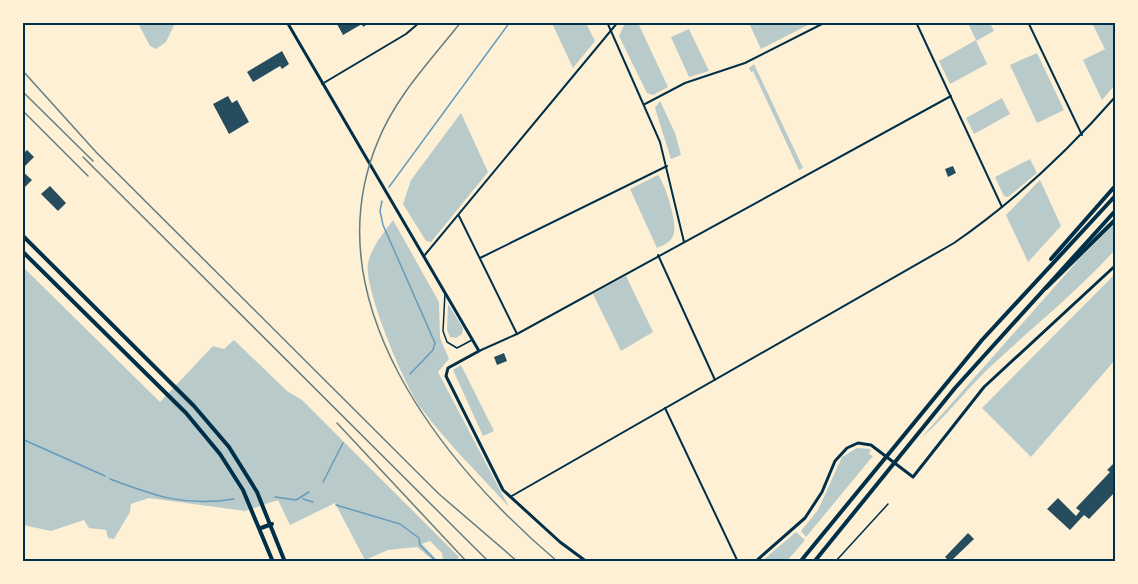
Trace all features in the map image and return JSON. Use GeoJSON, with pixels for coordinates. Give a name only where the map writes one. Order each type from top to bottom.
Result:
{"type":"FeatureCollection","features":[{"type":"Feature","properties":{"kind":"main road"},"geometry":{"type":"LineString","coordinates":[[1038,277],[1064,243],[1116,185]]}},
{"type":"Feature","properties":{"kind":"main road"},"geometry":{"type":"LineString","coordinates":[[800,561],[921,412],[1038,277],[1116,195]]}},
{"type":"Feature","properties":{"kind":"main road"},"geometry":{"type":"LineString","coordinates":[[814,561],[930,419],[1032,301],[1116,210]]}},
{"type":"Feature","properties":{"kind":"main road"},"geometry":{"type":"LineString","coordinates":[[1032,301],[1063,274],[1116,219]]}},
{"type":"Feature","properties":{"kind":"main road"},"geometry":{"type":"LineString","coordinates":[[22,235],[194,406],[229,447],[257,492],[272,524],[285,561]]}},
{"type":"Feature","properties":{"kind":"main road"},"geometry":{"type":"LineString","coordinates":[[22,251],[186,413],[220,454],[243,490],[273,561]]}},
{"type":"Feature","properties":{"kind":"main road"},"geometry":{"type":"LineString","coordinates":[[261,528],[272,524]]}},
{"type":"Feature","properties":{"kind":"street"},"geometry":{"type":"LineString","coordinates":[[287,22],[479,351]]}},
{"type":"Feature","properties":{"kind":"street"},"geometry":{"type":"LineString","coordinates":[[322,84],[406,34],[420,22]]}},
{"type":"Feature","properties":{"kind":"street"},"geometry":{"type":"LineString","coordinates":[[607,22],[645,104],[667,166],[684,242]]}},
{"type":"Feature","properties":{"kind":"street"},"geometry":{"type":"LineString","coordinates":[[424,256],[618,22]]}},
{"type":"Feature","properties":{"kind":"street"},"geometry":{"type":"LineString","coordinates":[[645,104],[685,84],[732,69],[826,22]]}},
{"type":"Feature","properties":{"kind":"street"},"geometry":{"type":"LineString","coordinates":[[916,22],[1002,207]]}},
{"type":"Feature","properties":{"kind":"street"},"geometry":{"type":"LineString","coordinates":[[1028,22],[1082,135]]}},
{"type":"Feature","properties":{"kind":"street"},"geometry":{"type":"LineString","coordinates":[[587,561],[560,542],[498,484],[447,381],[448,368],[517,334],[951,96]]}},
{"type":"Feature","properties":{"kind":"street"},"geometry":{"type":"LineString","coordinates":[[510,497],[954,243],[1002,207],[1082,135],[1116,96]]}},
{"type":"Feature","properties":{"kind":"street"},"geometry":{"type":"LineString","coordinates":[[480,258],[667,166]]}},
{"type":"Feature","properties":{"kind":"street"},"geometry":{"type":"LineString","coordinates":[[459,216],[517,334]]}},
{"type":"Feature","properties":{"kind":"street"},"geometry":{"type":"LineString","coordinates":[[658,255],[715,380]]}},
{"type":"Feature","properties":{"kind":"street"},"geometry":{"type":"LineString","coordinates":[[756,561],[805,518],[822,492],[842,451],[858,443],[878,448],[913,477],[984,387],[1116,265]]}},
{"type":"Feature","properties":{"kind":"street"},"geometry":{"type":"LineString","coordinates":[[665,408],[738,561]]}},
{"type":"Feature","properties":{"kind":"lane"},"geometry":{"type":"LineString","coordinates":[[445,292],[443,331],[447,342],[457,348],[473,340]]}},
{"type":"Feature","properties":{"kind":"lane"},"geometry":{"type":"LineString","coordinates":[[835,561],[888,504]]}},
{"type":"Feature","properties":{"kind":"shaded area"},"geometry":{"type":"Polygon","coordinates":[[[138,23],[175,23],[166,42],[156,49],[150,46],[138,23]]]}},
{"type":"Feature","properties":{"kind":"shaded area"},"geometry":{"type":"Polygon","coordinates":[[[552,23],[586,23],[595,41],[573,68],[552,23]]]}},
{"type":"Feature","properties":{"kind":"shaded area"},"geometry":{"type":"Polygon","coordinates":[[[625,23],[638,23],[668,87],[653,95],[647,93],[619,36],[625,23]]]}},
{"type":"Feature","properties":{"kind":"shaded area"},"geometry":{"type":"Polygon","coordinates":[[[749,23],[807,23],[808,25],[761,49],[749,23]]]}},
{"type":"Feature","properties":{"kind":"shaded area"},"geometry":{"type":"Polygon","coordinates":[[[968,23],[990,23],[994,31],[976,41],[987,64],[950,84],[939,61],[976,40],[968,23]]]}},
{"type":"Feature","properties":{"kind":"shaded area"},"geometry":{"type":"Polygon","coordinates":[[[1092,23],[1114,23],[1115,26],[1115,85],[1102,100],[1083,60],[1105,49],[1092,23]]]}},
{"type":"Feature","properties":{"kind":"shaded area"},"geometry":{"type":"Polygon","coordinates":[[[689,29],[709,71],[689,77],[671,37],[689,29]]]}},
{"type":"Feature","properties":{"kind":"shaded area"},"geometry":{"type":"Polygon","coordinates":[[[1037,53],[1064,110],[1037,123],[1010,65],[1037,53]]]}},
{"type":"Feature","properties":{"kind":"shaded area"},"geometry":{"type":"Polygon","coordinates":[[[754,64],[803,168],[799,170],[753,71],[751,72],[749,68],[754,64]]]}},
{"type":"Feature","properties":{"kind":"shaded area"},"geometry":{"type":"Polygon","coordinates":[[[1002,98],[1010,114],[974,134],[966,118],[1002,98]]]}},
{"type":"Feature","properties":{"kind":"shaded area"},"geometry":{"type":"Polygon","coordinates":[[[660,101],[675,133],[681,155],[671,159],[655,108],[660,101]]]}},
{"type":"Feature","properties":{"kind":"shaded area"},"geometry":{"type":"Polygon","coordinates":[[[461,113],[488,172],[431,242],[426,241],[403,204],[411,180],[461,113]]]}},
{"type":"Feature","properties":{"kind":"shaded area"},"geometry":{"type":"Polygon","coordinates":[[[1030,159],[1037,173],[1008,197],[1004,196],[995,177],[1030,159]]]}},
{"type":"Feature","properties":{"kind":"shaded area"},"geometry":{"type":"Polygon","coordinates":[[[658,175],[670,203],[674,233],[667,243],[657,248],[630,189],[658,175]]]}},
{"type":"Feature","properties":{"kind":"shaded area"},"geometry":{"type":"Polygon","coordinates":[[[1040,180],[1061,226],[1028,262],[1006,215],[1040,180]]]}},
{"type":"Feature","properties":{"kind":"shaded area"},"geometry":{"type":"Polygon","coordinates":[[[393,220],[439,302],[440,338],[449,359],[438,372],[509,507],[421,408],[405,380],[387,337],[372,293],[368,263],[375,246],[393,220]]]}},
{"type":"Feature","properties":{"kind":"shaded area"},"geometry":{"type":"Polygon","coordinates":[[[1115,223],[1115,250],[1069,296],[988,369],[921,438],[1080,258],[1115,223]]]}},
{"type":"Feature","properties":{"kind":"shaded area"},"geometry":{"type":"Polygon","coordinates":[[[22,266],[160,402],[213,346],[224,349],[234,340],[287,391],[302,400],[459,557],[456,561],[443,561],[442,553],[430,541],[422,544],[437,560],[434,561],[417,547],[388,550],[365,560],[335,503],[290,525],[278,500],[245,511],[149,498],[131,504],[130,512],[114,539],[108,538],[106,530],[89,528],[84,520],[51,531],[23,525],[22,266]]]}},
{"type":"Feature","properties":{"kind":"shaded area"},"geometry":{"type":"Polygon","coordinates":[[[1115,274],[1115,360],[1031,457],[982,408],[1115,274]]]}},
{"type":"Feature","properties":{"kind":"shaded area"},"geometry":{"type":"Polygon","coordinates":[[[626,276],[653,332],[621,351],[593,294],[626,276]]]}},
{"type":"Feature","properties":{"kind":"shaded area"},"geometry":{"type":"Polygon","coordinates":[[[448,304],[463,328],[462,334],[456,338],[450,337],[447,330],[448,304]]]}},
{"type":"Feature","properties":{"kind":"shaded area"},"geometry":{"type":"Polygon","coordinates":[[[461,365],[494,431],[483,436],[453,370],[461,365]]]}},
{"type":"Feature","properties":{"kind":"shaded area"},"geometry":{"type":"Polygon","coordinates":[[[857,448],[871,449],[869,454],[873,456],[806,537],[801,531],[818,510],[842,457],[857,448]]]}},
{"type":"Feature","properties":{"kind":"shaded area"},"geometry":{"type":"Polygon","coordinates":[[[796,532],[805,540],[787,561],[762,561],[796,532]]]}},
{"type":"Feature","properties":{"kind":"building"},"geometry":{"type":"Polygon","coordinates":[[[340,22],[371,22],[363,27],[362,24],[343,35],[337,24],[340,22]]]}},
{"type":"Feature","properties":{"kind":"building"},"geometry":{"type":"Polygon","coordinates":[[[282,51],[289,64],[282,69],[280,66],[253,82],[247,72],[282,51]]]}},
{"type":"Feature","properties":{"kind":"building"},"geometry":{"type":"Polygon","coordinates":[[[228,96],[232,103],[237,100],[249,122],[229,134],[213,104],[228,96]]]}},
{"type":"Feature","properties":{"kind":"building"},"geometry":{"type":"Polygon","coordinates":[[[27,150],[34,157],[22,169],[22,155],[27,150]]]}},
{"type":"Feature","properties":{"kind":"building"},"geometry":{"type":"Polygon","coordinates":[[[953,166],[956,173],[948,177],[945,169],[953,166]]]}},
{"type":"Feature","properties":{"kind":"building"},"geometry":{"type":"Polygon","coordinates":[[[22,171],[32,180],[25,187],[22,184],[22,171]]]}},
{"type":"Feature","properties":{"kind":"building"},"geometry":{"type":"Polygon","coordinates":[[[50,186],[66,203],[58,211],[41,194],[50,186]]]}},
{"type":"Feature","properties":{"kind":"building"},"geometry":{"type":"Polygon","coordinates":[[[504,353],[507,361],[497,365],[494,357],[504,353]]]}},
{"type":"Feature","properties":{"kind":"building"},"geometry":{"type":"Polygon","coordinates":[[[1116,461],[1116,491],[1089,519],[1084,515],[1070,530],[1047,509],[1058,498],[1076,516],[1080,511],[1076,508],[1110,472],[1107,470],[1116,461]]]}},
{"type":"Feature","properties":{"kind":"building"},"geometry":{"type":"Polygon","coordinates":[[[968,533],[974,539],[950,562],[945,557],[968,533]]]}},
{"type":"Feature","properties":{"kind":"waterway"},"geometry":{"type":"LineString","coordinates":[[389,187],[510,22]]}},
{"type":"Feature","properties":{"kind":"waterway"},"geometry":{"type":"LineString","coordinates":[[382,201],[380,211],[383,225],[435,343],[433,350],[410,374]]}},
{"type":"Feature","properties":{"kind":"waterway"},"geometry":{"type":"LineString","coordinates":[[22,439],[105,476]]}},
{"type":"Feature","properties":{"kind":"waterway"},"geometry":{"type":"LineString","coordinates":[[323,482],[343,443]]}},
{"type":"Feature","properties":{"kind":"waterway"},"geometry":{"type":"LineString","coordinates":[[110,479],[156,495],[185,501],[234,499]]}},
{"type":"Feature","properties":{"kind":"waterway"},"geometry":{"type":"LineString","coordinates":[[275,497],[296,500],[309,492]]}},
{"type":"Feature","properties":{"kind":"waterway"},"geometry":{"type":"LineString","coordinates":[[303,499],[313,502]]}},
{"type":"Feature","properties":{"kind":"waterway"},"geometry":{"type":"LineString","coordinates":[[336,505],[400,524],[419,538],[420,545],[436,561]]}},
{"type":"Feature","properties":{"kind":"railway"},"geometry":{"type":"LineString","coordinates":[[461,22],[404,94],[378,141],[362,201],[362,260],[375,319],[399,375],[432,428],[472,477],[514,522],[558,562]]}},
{"type":"Feature","properties":{"kind":"railway"},"geometry":{"type":"LineString","coordinates":[[22,70],[96,152],[439,494],[518,562]]}},
{"type":"Feature","properties":{"kind":"railway"},"geometry":{"type":"LineString","coordinates":[[22,91],[93,161]]}},
{"type":"Feature","properties":{"kind":"railway"},"geometry":{"type":"LineString","coordinates":[[22,110],[88,176]]}},
{"type":"Feature","properties":{"kind":"railway"},"geometry":{"type":"LineString","coordinates":[[83,157],[489,562]]}},
{"type":"Feature","properties":{"kind":"railway"},"geometry":{"type":"LineString","coordinates":[[337,423],[467,562]]}}]}
